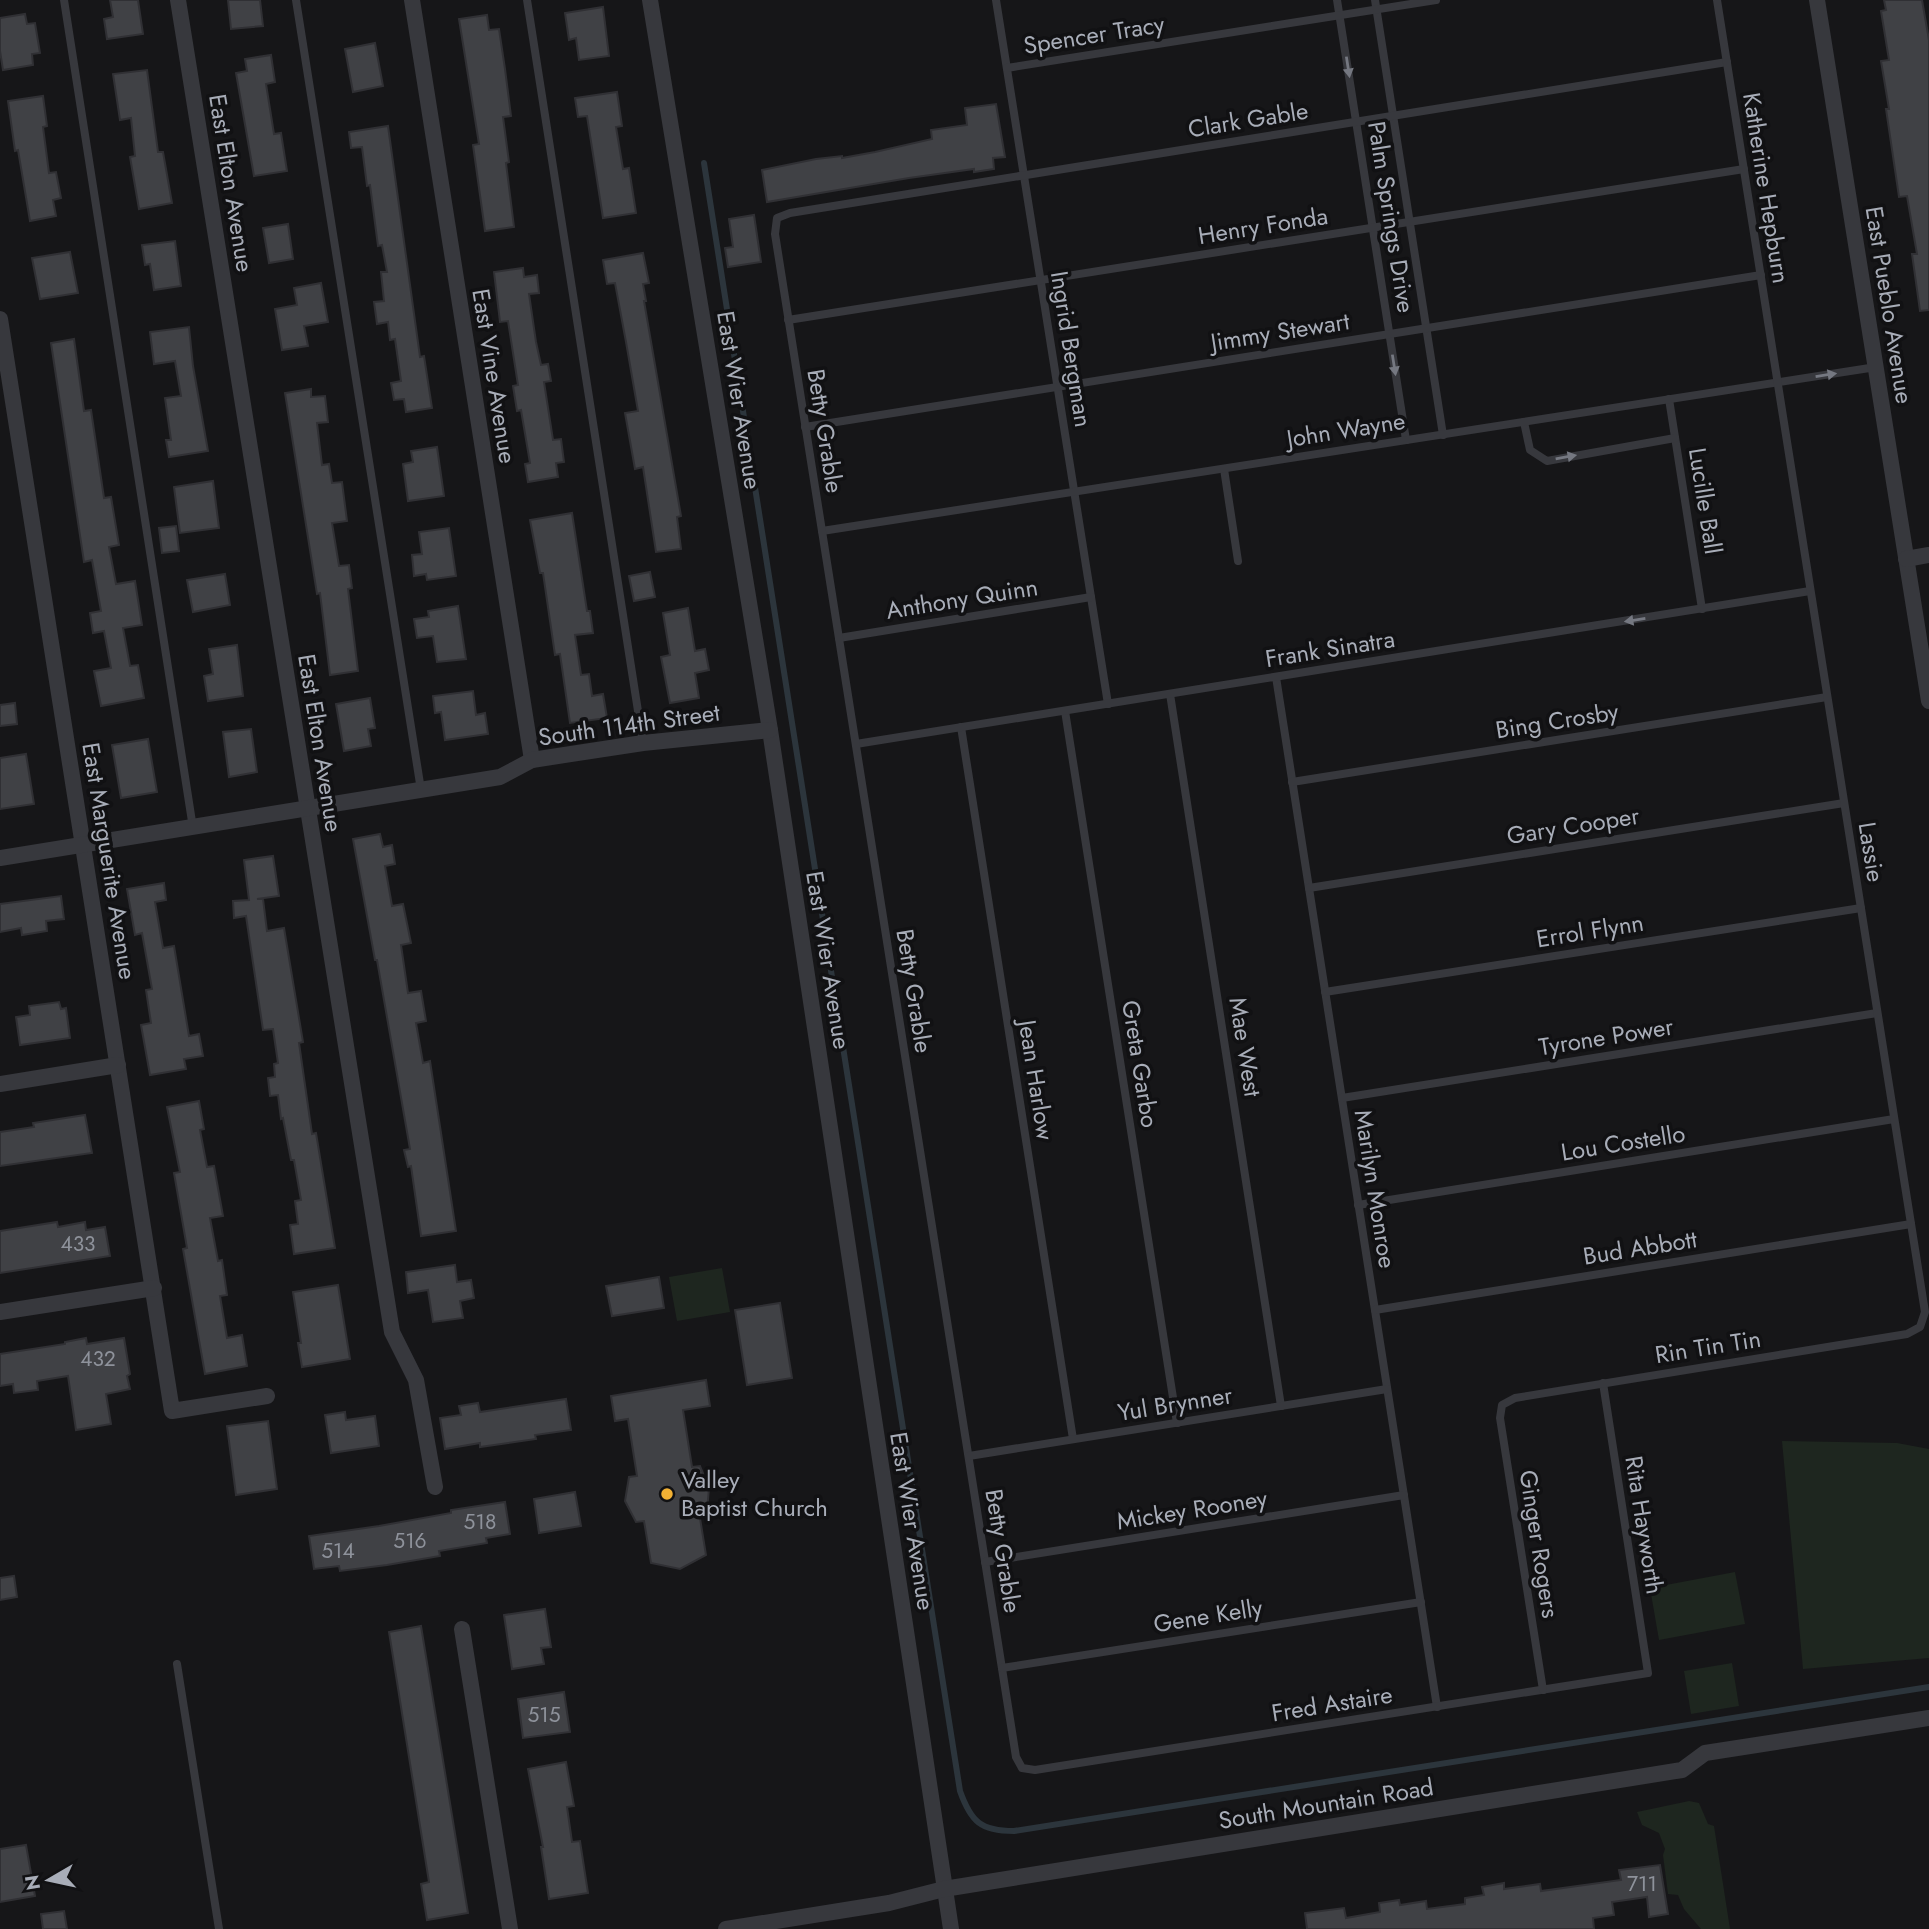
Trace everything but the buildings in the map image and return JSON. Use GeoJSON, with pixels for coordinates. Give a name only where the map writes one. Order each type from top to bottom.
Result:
{"type":"FeatureCollection","features":[{"type":"Feature","properties":{"kind":"street","name":"East Elton Avenue"},"geometry":{"type":"LineString","coordinates":[[178,0],[392,1332],[416,1380],[435,1487]]}},
{"type":"Feature","properties":{"kind":"street","name":"East Vine Avenue"},"geometry":{"type":"LineString","coordinates":[[412,0],[532,760]]}},
{"type":"Feature","properties":{"kind":"street","name":"East Wier Avenue"},"geometry":{"type":"LineString","coordinates":[[650,0],[770,730],[951,1929]]}},
{"type":"Feature","properties":{"kind":"street","name":"East Pueblo Avenue"},"geometry":{"type":"LineString","coordinates":[[1818,0],[1929,701]]}},
{"type":"Feature","properties":{"kind":"street","name":"East Marguerite Avenue"},"geometry":{"type":"LineString","coordinates":[[0,319],[172,1411],[267,1396]]}},
{"type":"Feature","properties":{"kind":"street"},"geometry":{"type":"LineString","coordinates":[[1906,559],[1929,555]]}},
{"type":"Feature","properties":{"kind":"street","name":"South 114th Street"},"geometry":{"type":"LineString","coordinates":[[0,858],[500,777],[532,760],[643,743],[770,730]]}},
{"type":"Feature","properties":{"kind":"street"},"geometry":{"type":"LineString","coordinates":[[0,1084],[118,1065]]}},
{"type":"Feature","properties":{"kind":"street"},"geometry":{"type":"LineString","coordinates":[[0,1312],[153,1288]]}},
{"type":"Feature","properties":{"kind":"street"},"geometry":{"type":"LineString","coordinates":[[462,1629],[510,1929]]}},
{"type":"Feature","properties":{"kind":"street","name":"South Mountain Road"},"geometry":{"type":"LineString","coordinates":[[726,1929],[889,1903],[944,1889],[1682,1770],[1705,1754],[1929,1718]]}},
{"type":"Feature","properties":{"kind":"lane"},"geometry":{"type":"LineString","coordinates":[[64,0],[193,828]]}},
{"type":"Feature","properties":{"kind":"lane"},"geometry":{"type":"LineString","coordinates":[[296,0],[421,790]]}},
{"type":"Feature","properties":{"kind":"lane"},"geometry":{"type":"LineString","coordinates":[[527,0],[643,743]]}},
{"type":"Feature","properties":{"kind":"lane","name":"Ingrid Bergman"},"geometry":{"type":"LineString","coordinates":[[996,0],[1108,704]]}},
{"type":"Feature","properties":{"kind":"lane","name":"Palm Springs Drive"},"geometry":{"type":"LineString","coordinates":[[1337,0],[1406,440]]}},
{"type":"Feature","properties":{"kind":"lane","name":"Spencer Tracy"},"geometry":{"type":"LineString","coordinates":[[1007,68],[1339,16],[1376,5],[1436,0]]}},
{"type":"Feature","properties":{"kind":"lane","name":"Katherine Hepburn"},"geometry":{"type":"LineString","coordinates":[[1717,0],[1777,383]]}},
{"type":"Feature","properties":{"kind":"lane","name":"Palm Springs Drive"},"geometry":{"type":"LineString","coordinates":[[1376,5],[1443,435]]}},
{"type":"Feature","properties":{"kind":"lane","name":"Clark Gable"},"geometry":{"type":"LineString","coordinates":[[776,218],[790,213],[1727,62]]}},
{"type":"Feature","properties":{"kind":"lane","name":"Henry Fonda"},"geometry":{"type":"LineString","coordinates":[[788,320],[1744,169]]}},
{"type":"Feature","properties":{"kind":"lane","name":"Betty Grable"},"geometry":{"type":"LineString","coordinates":[[776,218],[775,234],[788,320],[985,1562],[1016,1757],[1022,1768]]}},
{"type":"Feature","properties":{"kind":"lane","name":"Jimmy Stewart"},"geometry":{"type":"LineString","coordinates":[[805,427],[1761,275]]}},
{"type":"Feature","properties":{"kind":"lane","name":"John Wayne"},"geometry":{"type":"LineString","coordinates":[[822,531],[1876,367]]}},
{"type":"Feature","properties":{"kind":"lane","name":"Lassie"},"geometry":{"type":"LineString","coordinates":[[1777,383],[1924,1312],[1920,1327]]}},
{"type":"Feature","properties":{"kind":"lane","name":"Lucille Ball"},"geometry":{"type":"LineString","coordinates":[[1669,399],[1702,609]]}},
{"type":"Feature","properties":{"kind":"lane"},"geometry":{"type":"LineString","coordinates":[[1524,422],[1530,450],[1547,461],[1675,438]]}},
{"type":"Feature","properties":{"kind":"lane"},"geometry":{"type":"LineString","coordinates":[[1224,469],[1238,561]]}},
{"type":"Feature","properties":{"kind":"lane","name":"Frank Sinatra"},"geometry":{"type":"LineString","coordinates":[[856,744],[1810,592]]}},
{"type":"Feature","properties":{"kind":"lane","name":"Anthony Quinn"},"geometry":{"type":"LineString","coordinates":[[839,638],[1091,597]]}},
{"type":"Feature","properties":{"kind":"lane","name":"Marilyn Monroe"},"geometry":{"type":"LineString","coordinates":[[1276,677],[1437,1707]]}},
{"type":"Feature","properties":{"kind":"lane","name":"Mae West"},"geometry":{"type":"LineString","coordinates":[[1170,694],[1281,1406]]}},
{"type":"Feature","properties":{"kind":"lane","name":"Bing Crosby"},"geometry":{"type":"LineString","coordinates":[[1292,782],[1827,697]]}},
{"type":"Feature","properties":{"kind":"lane","name":"Greta Garbo"},"geometry":{"type":"LineString","coordinates":[[1065,711],[1177,1423]]}},
{"type":"Feature","properties":{"kind":"lane","name":"Jean Harlow"},"geometry":{"type":"LineString","coordinates":[[961,727],[1073,1440]]}},
{"type":"Feature","properties":{"kind":"lane","name":"Gary Cooper"},"geometry":{"type":"LineString","coordinates":[[1309,888],[1844,803]]}},
{"type":"Feature","properties":{"kind":"lane","name":"Errol Flynn"},"geometry":{"type":"LineString","coordinates":[[1325,992],[1861,908]]}},
{"type":"Feature","properties":{"kind":"lane","name":"Tyrone Power"},"geometry":{"type":"LineString","coordinates":[[1342,1098],[1877,1013]]}},
{"type":"Feature","properties":{"kind":"lane","name":"Lou Costello"},"geometry":{"type":"LineString","coordinates":[[1358,1205],[1894,1119]]}},
{"type":"Feature","properties":{"kind":"lane","name":"Bud Abbott"},"geometry":{"type":"LineString","coordinates":[[1375,1310],[1910,1224]]}},
{"type":"Feature","properties":{"kind":"lane","name":"Rin Tin Tin"},"geometry":{"type":"LineString","coordinates":[[1502,1405],[1516,1398],[1907,1334],[1920,1327]]}},
{"type":"Feature","properties":{"kind":"lane","name":"Rita Hayworth"},"geometry":{"type":"LineString","coordinates":[[1603,1384],[1647,1673]]}},
{"type":"Feature","properties":{"kind":"lane","name":"Yul Brynner"},"geometry":{"type":"LineString","coordinates":[[969,1456],[1387,1390]]}},
{"type":"Feature","properties":{"kind":"lane","name":"Ginger Rogers"},"geometry":{"type":"LineString","coordinates":[[1502,1405],[1500,1418],[1543,1689]]}},
{"type":"Feature","properties":{"kind":"lane","name":"Mickey Rooney"},"geometry":{"type":"LineString","coordinates":[[985,1562],[1404,1495]]}},
{"type":"Feature","properties":{"kind":"lane","name":"Gene Kelly"},"geometry":{"type":"LineString","coordinates":[[1002,1668],[1420,1602]]}},
{"type":"Feature","properties":{"kind":"lane"},"geometry":{"type":"LineString","coordinates":[[177,1664],[219,1929]]}},
{"type":"Feature","properties":{"kind":"lane","name":"Fred Astaire"},"geometry":{"type":"LineString","coordinates":[[1022,1768],[1035,1770],[1647,1673]]}},
{"type":"Feature","properties":{"kind":"shaded area"},"geometry":{"type":"Polygon","coordinates":[[[722,1268],[730,1312],[677,1321],[669,1277],[722,1268]]]}},
{"type":"Feature","properties":{"kind":"shaded area"},"geometry":{"type":"Polygon","coordinates":[[[1782,1441],[1897,1443],[1929,1449],[1929,1658],[1803,1669],[1782,1441]]]}},
{"type":"Feature","properties":{"kind":"shaded area"},"geometry":{"type":"Polygon","coordinates":[[[1735,1572],[1745,1624],[1659,1640],[1650,1588],[1735,1572]]]}},
{"type":"Feature","properties":{"kind":"shaded area"},"geometry":{"type":"Polygon","coordinates":[[[1732,1663],[1739,1706],[1691,1714],[1684,1671],[1732,1663]]]}},
{"type":"Feature","properties":{"kind":"shaded area"},"geometry":{"type":"Polygon","coordinates":[[[1689,1801],[1699,1803],[1708,1824],[1714,1826],[1730,1929],[1701,1929],[1684,1909],[1678,1895],[1668,1894],[1663,1855],[1665,1849],[1659,1833],[1642,1825],[1637,1812],[1689,1801]]]}},
{"type":"Feature","properties":{"kind":"waterway"},"geometry":{"type":"LineString","coordinates":[[704,163],[960,1791],[973,1817],[985,1827],[1014,1831],[1929,1687]]}},
{"type":"Feature","properties":{"kind":"place","name":"Valley Baptist Church"},"geometry":{"type":"Point","coordinates":[667,1494]}}]}
